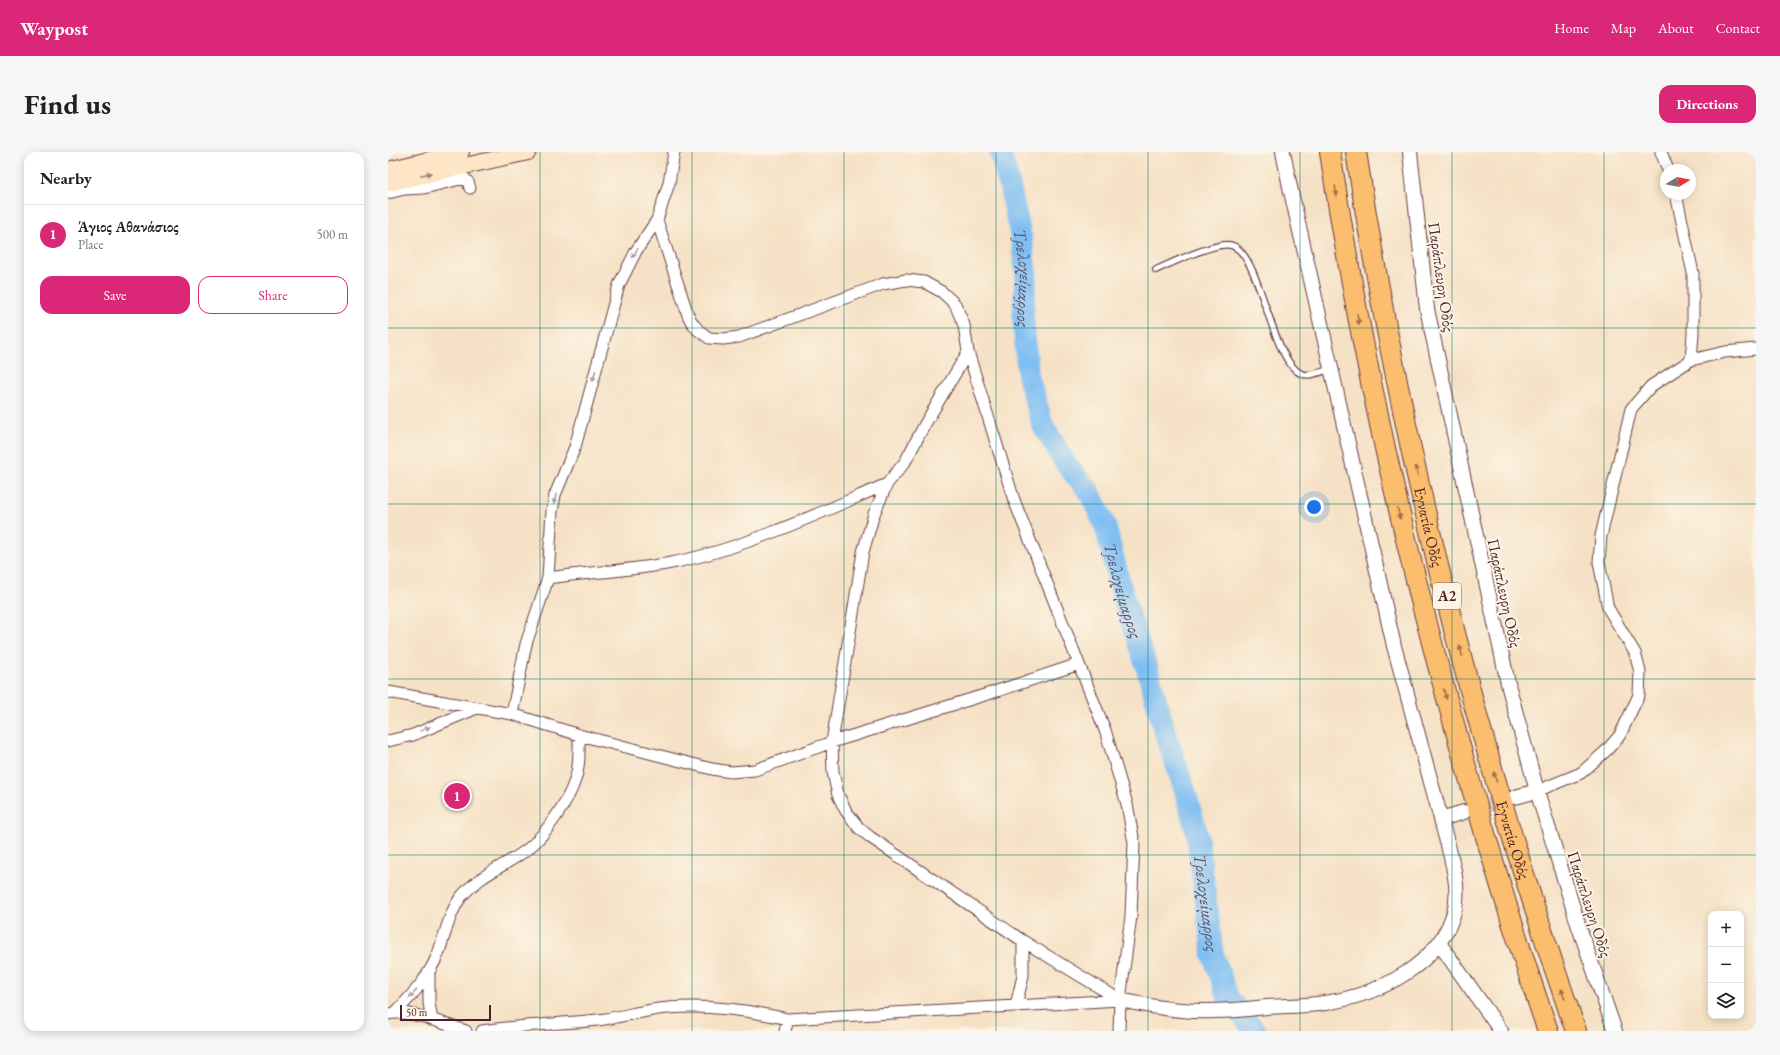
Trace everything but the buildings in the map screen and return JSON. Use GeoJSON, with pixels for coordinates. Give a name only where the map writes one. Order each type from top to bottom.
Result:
{"type":"FeatureCollection","features":[{"type":"Feature","properties":{"kind":"highway","name":"Εγνατία Οδός"},"geometry":{"type":"LineString","coordinates":[[1330,152],[1345,252],[1368,376],[1400,520],[1435,659],[1473,795],[1506,905],[1548,1031]]}},
{"type":"Feature","properties":{"kind":"highway","name":"Εγνατία Οδός"},"geometry":{"type":"LineString","coordinates":[[1356,152],[1371,248],[1396,378],[1428,520],[1460,650],[1532,898],[1576,1031]]}},
{"type":"Feature","properties":{"kind":"main road"},"geometry":{"type":"LineString","coordinates":[[388,170],[461,152]]}},
{"type":"Feature","properties":{"kind":"main road"},"geometry":{"type":"LineString","coordinates":[[388,183],[528,152]]}},
{"type":"Feature","properties":{"kind":"street"},"geometry":{"type":"LineString","coordinates":[[673,164],[674,152]]}},
{"type":"Feature","properties":{"kind":"street"},"geometry":{"type":"LineString","coordinates":[[512,714],[526,644],[548,578],[553,503],[559,484],[575,447],[615,298],[626,268],[657,220],[673,164],[678,152]]}},
{"type":"Feature","properties":{"kind":"street"},"geometry":{"type":"LineString","coordinates":[[482,1031],[522,1025],[599,1020],[653,1010],[716,1007],[752,1011],[788,1019],[1120,1000],[1183,1010],[1239,1010],[1324,1004],[1355,997],[1383,986],[1419,964],[1439,943],[1451,922],[1455,907],[1456,892],[1441,819],[1394,646],[1283,152]]}},
{"type":"Feature","properties":{"kind":"street","name":"Παράπλευρη Οδός"},"geometry":{"type":"LineString","coordinates":[[1410,152],[1427,309],[1509,688],[1537,791],[1579,927],[1615,1031]]}},
{"type":"Feature","properties":{"kind":"street"},"geometry":{"type":"LineString","coordinates":[[1661,152],[1666,164]]}},
{"type":"Feature","properties":{"kind":"street"},"geometry":{"type":"LineString","coordinates":[[388,193],[405,189],[424,188],[464,178],[468,182],[470,188]]}},
{"type":"Feature","properties":{"kind":"street"},"geometry":{"type":"LineString","coordinates":[[1677,200],[1693,273],[1693,334],[1691,360]]}},
{"type":"Feature","properties":{"kind":"street"},"geometry":{"type":"LineString","coordinates":[[657,220],[688,315],[698,330],[709,338],[723,339],[739,337],[883,284],[906,280],[924,282],[942,292],[955,304],[964,325],[968,352],[1014,500],[1107,735],[1127,804],[1134,843],[1131,916],[1120,1000],[1119,1031]]}},
{"type":"Feature","properties":{"kind":"street"},"geometry":{"type":"LineString","coordinates":[[1515,797],[1537,791],[1581,773],[1608,750],[1620,735],[1639,695],[1640,672],[1635,652],[1608,608],[1599,562],[1601,536],[1631,409],[1651,386],[1691,360],[1725,352],[1756,349]]}},
{"type":"Feature","properties":{"kind":"street"},"geometry":{"type":"LineString","coordinates":[[968,352],[925,424],[905,462],[887,484],[874,514],[863,552],[832,742],[833,772],[838,795],[846,811],[858,828],[870,837],[1023,940],[1120,1000]]}},
{"type":"Feature","properties":{"kind":"street"},"geometry":{"type":"LineString","coordinates":[[548,578],[590,572],[623,571],[672,563],[720,550],[798,522],[887,484]]}},
{"type":"Feature","properties":{"kind":"street"},"geometry":{"type":"LineString","coordinates":[[388,692],[512,714],[579,735],[712,769],[731,772],[755,770],[832,742],[1079,664]]}},
{"type":"Feature","properties":{"kind":"street"},"geometry":{"type":"LineString","coordinates":[[388,741],[412,735],[478,708]]}},
{"type":"Feature","properties":{"kind":"street"},"geometry":{"type":"LineString","coordinates":[[392,1013],[424,982],[438,955],[450,920],[460,899],[474,883],[529,848],[544,833],[562,807],[576,781],[579,755],[579,735]]}},
{"type":"Feature","properties":{"kind":"street"},"geometry":{"type":"LineString","coordinates":[[1441,819],[1464,812]]}},
{"type":"Feature","properties":{"kind":"street"},"geometry":{"type":"LineString","coordinates":[[1016,1005],[1023,976],[1023,940]]}},
{"type":"Feature","properties":{"kind":"street"},"geometry":{"type":"LineString","coordinates":[[1439,943],[1501,1031]]}},
{"type":"Feature","properties":{"kind":"street"},"geometry":{"type":"LineString","coordinates":[[429,973],[428,990],[432,1020]]}},
{"type":"Feature","properties":{"kind":"street"},"geometry":{"type":"LineString","coordinates":[[392,1013],[432,1020],[466,1031]]}},
{"type":"Feature","properties":{"kind":"street"},"geometry":{"type":"LineString","coordinates":[[785,1031],[788,1019]]}},
{"type":"Feature","properties":{"kind":"lane"},"geometry":{"type":"LineString","coordinates":[[1156,270],[1179,259],[1228,244],[1240,248],[1245,254],[1253,272],[1281,347],[1295,370],[1303,375],[1332,369]]}},
{"type":"Feature","properties":{"kind":"waterway","name":"Τρελοχείμαρρος"},"geometry":{"type":"LineString","coordinates":[[1000,152],[1009,183],[1021,237],[1026,275],[1023,316],[1028,376],[1043,426],[1068,467],[1089,491],[1105,525],[1125,603],[1147,668],[1164,729],[1185,791],[1197,833],[1213,955],[1228,998],[1255,1031]]}},
{"type":"Feature","properties":{"kind":"tunnel"},"geometry":{"type":"LineString","coordinates":[[1469,810],[1510,799]]}},
{"type":"Feature","properties":{"kind":"place","name":"Άγιος Αθανάσιος"},"geometry":{"type":"Point","coordinates":[457,796]}}]}
